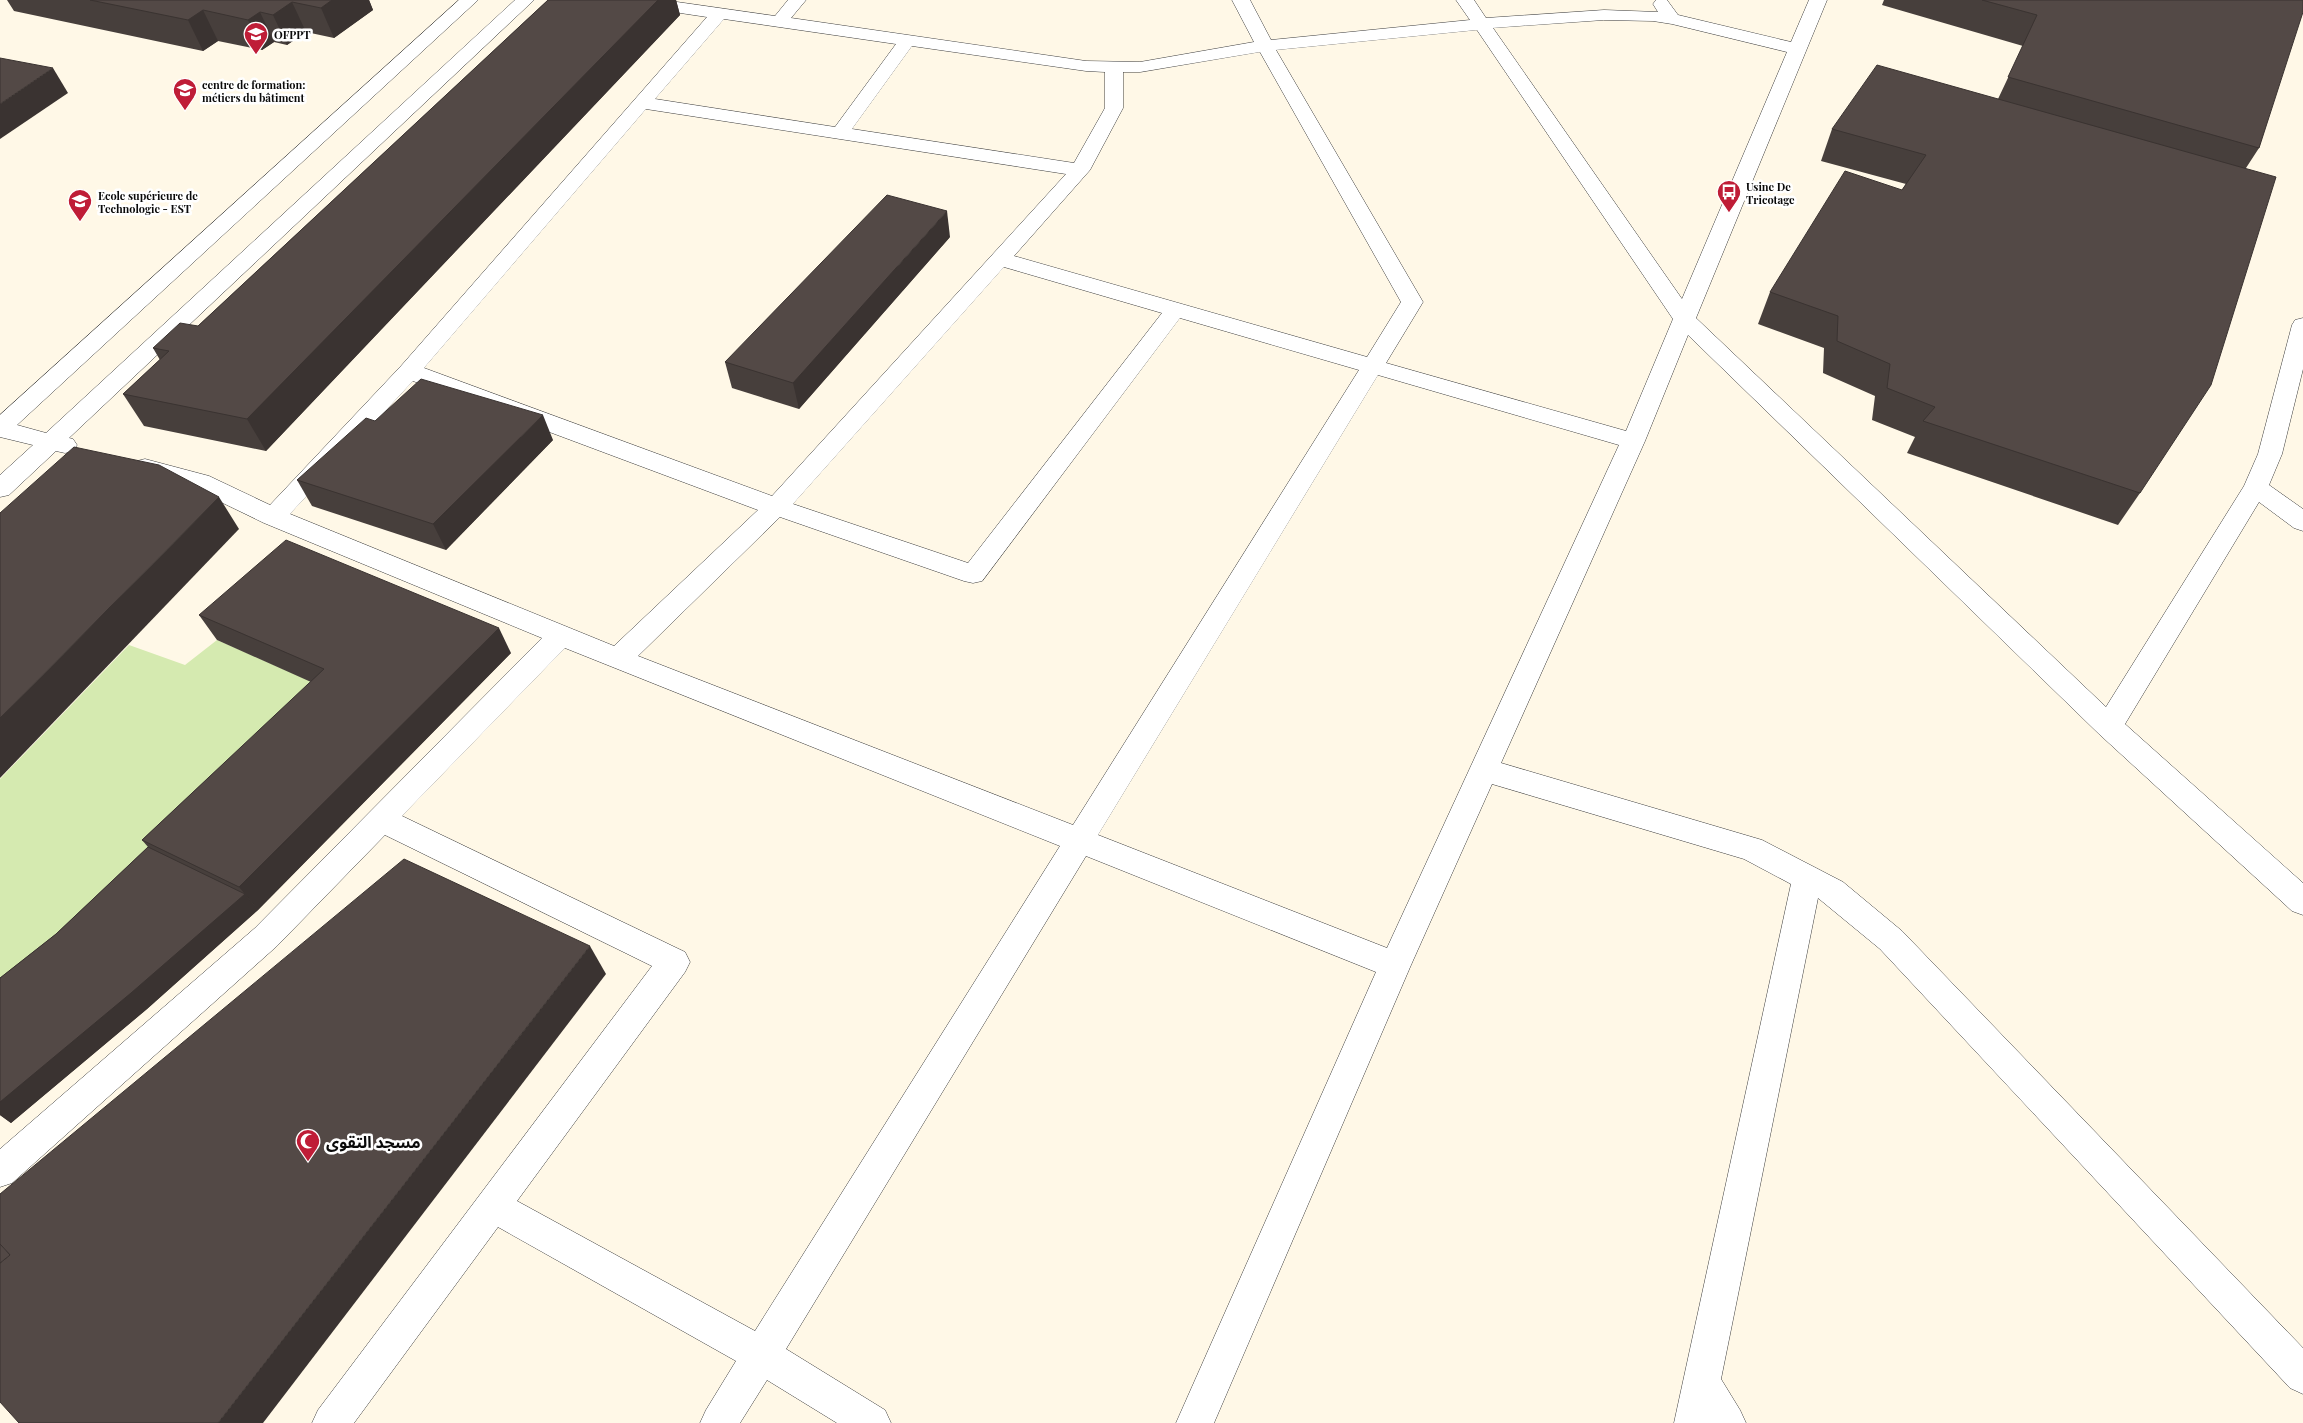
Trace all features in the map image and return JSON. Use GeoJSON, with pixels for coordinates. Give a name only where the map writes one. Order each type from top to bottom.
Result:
{"type":"FeatureCollection","features":[{"type":"Feature","properties":{"kind":"street"},"geometry":{"type":"LineString","coordinates":[[0,428],[469,0]]}},
{"type":"Feature","properties":{"kind":"street"},"geometry":{"type":"LineString","coordinates":[[0,489],[525,0]]}},
{"type":"Feature","properties":{"kind":"street"},"geometry":{"type":"LineString","coordinates":[[627,0],[1086,66],[1114,68],[1140,67],[1265,46],[1482,24],[1604,15],[1653,16],[1672,19],[1796,49]]}},
{"type":"Feature","properties":{"kind":"street"},"geometry":{"type":"LineString","coordinates":[[780,22],[797,0]]}},
{"type":"Feature","properties":{"kind":"street"},"geometry":{"type":"LineString","coordinates":[[719,1423],[1412,302],[1265,46],[1241,0]]}},
{"type":"Feature","properties":{"kind":"street"},"geometry":{"type":"LineString","coordinates":[[1465,0],[1685,320],[2109,726],[2303,902]]}},
{"type":"Feature","properties":{"kind":"street"},"geometry":{"type":"LineString","coordinates":[[1659,0],[1672,19]]}},
{"type":"Feature","properties":{"kind":"street"},"geometry":{"type":"LineString","coordinates":[[1195,1423],[1395,965],[1633,441],[1818,0]]}},
{"type":"Feature","properties":{"kind":"street"},"geometry":{"type":"LineString","coordinates":[[273,517],[409,371],[720,13]]}},
{"type":"Feature","properties":{"kind":"street"},"geometry":{"type":"LineString","coordinates":[[840,133],[907,41]]}},
{"type":"Feature","properties":{"kind":"street"},"geometry":{"type":"LineString","coordinates":[[618,659],[776,507],[1080,170],[1114,108],[1114,68]]}},
{"type":"Feature","properties":{"kind":"street"},"geometry":{"type":"LineString","coordinates":[[642,103],[1080,170]]}},
{"type":"Feature","properties":{"kind":"street"},"geometry":{"type":"LineString","coordinates":[[1000,259],[1633,441]]}},
{"type":"Feature","properties":{"kind":"street"},"geometry":{"type":"LineString","coordinates":[[409,371],[776,507],[973,574],[1176,309]]}},
{"type":"Feature","properties":{"kind":"street"},"geometry":{"type":"LineString","coordinates":[[2109,726],[2256,487],[2270,454],[2303,325]]}},
{"type":"Feature","properties":{"kind":"street"},"geometry":{"type":"LineString","coordinates":[[0,428],[88,452]]}},
{"type":"Feature","properties":{"kind":"street"},"geometry":{"type":"LineString","coordinates":[[125,462],[200,482],[273,517],[618,659],[1395,965]]}},
{"type":"Feature","properties":{"kind":"street"},"geometry":{"type":"LineString","coordinates":[[2256,487],[2303,522]]}},
{"type":"Feature","properties":{"kind":"street"},"geometry":{"type":"LineString","coordinates":[[0,1171],[266,937],[561,635]]}},
{"type":"Feature","properties":{"kind":"street"},"geometry":{"type":"LineString","coordinates":[[1484,770],[1752,849],[1832,891],[1891,940],[2303,1375]]}},
{"type":"Feature","properties":{"kind":"street"},"geometry":{"type":"LineString","coordinates":[[331,1423],[674,962],[380,820]]}},
{"type":"Feature","properties":{"kind":"street"},"geometry":{"type":"LineString","coordinates":[[1693,1423],[1807,878]]}},
{"type":"Feature","properties":{"kind":"street"},"geometry":{"type":"LineString","coordinates":[[493,1206],[761,1355],[872,1423]]}},
{"type":"Feature","properties":{"kind":"street"},"geometry":{"type":"LineString","coordinates":[[1701,1382],[1726,1423]]}},
{"type":"Feature","properties":{"kind":"green space"},"geometry":{"type":"Polygon","coordinates":[[[217,640],[340,694],[0,1008],[0,779],[129,645],[185,665],[217,640]]]}},
{"type":"Feature","properties":{"kind":"building"},"geometry":{"type":"Polygon","coordinates":[[[90,0],[332,0],[321,8],[292,2],[273,15],[260,12],[248,20],[203,10],[188,20],[90,0]]]}},
{"type":"Feature","properties":{"kind":"building"},"geometry":{"type":"Polygon","coordinates":[[[548,0],[658,0],[247,419],[123,394],[169,351],[153,348],[180,323],[198,326],[548,0]]]}},
{"type":"Feature","properties":{"kind":"building"},"geometry":{"type":"Polygon","coordinates":[[[1982,0],[2303,0],[2303,12],[2259,148],[2008,77],[2037,15],[1982,0]]]}},
{"type":"Feature","properties":{"kind":"building"},"geometry":{"type":"Polygon","coordinates":[[[0,58],[53,68],[0,104],[0,58]]]}},
{"type":"Feature","properties":{"kind":"building"},"geometry":{"type":"Polygon","coordinates":[[[1877,65],[2276,177],[2211,385],[2140,493],[1923,421],[1935,407],[1887,388],[1890,364],[1837,341],[1838,316],[1770,292],[1845,171],[1902,190],[1926,155],[1832,129],[1877,65]]]}},
{"type":"Feature","properties":{"kind":"building"},"geometry":{"type":"Polygon","coordinates":[[[887,195],[947,211],[793,383],[725,362],[887,195]]]}},
{"type":"Feature","properties":{"kind":"building"},"geometry":{"type":"Polygon","coordinates":[[[421,379],[543,415],[433,524],[297,480],[366,418],[375,421],[421,379]]]}},
{"type":"Feature","properties":{"kind":"building"},"geometry":{"type":"Polygon","coordinates":[[[74,447],[159,465],[219,497],[0,718],[0,513],[74,447]]]}},
{"type":"Feature","properties":{"kind":"building"},"geometry":{"type":"Polygon","coordinates":[[[286,540],[499,628],[239,887],[142,840],[324,669],[199,615],[286,540]]]}},
{"type":"Feature","properties":{"kind":"building"},"geometry":{"type":"Polygon","coordinates":[[[148,847],[245,894],[131,993],[0,1102],[0,978],[56,934],[148,847]]]}},
{"type":"Feature","properties":{"kind":"building"},"geometry":{"type":"Polygon","coordinates":[[[404,859],[590,946],[218,1423],[19,1423],[0,1402],[0,1263],[10,1255],[0,1244],[0,1194],[404,859]]]}},
{"type":"Feature","properties":{"kind":"building"},"geometry":{"type":"Polygon","coordinates":[[[0,1244],[10,1255],[0,1263],[0,1244]]]}},
{"type":"Feature","properties":{"kind":"place","name":"OFPPT"},"geometry":{"type":"Point","coordinates":[256,55]}},
{"type":"Feature","properties":{"kind":"place","name":"centre de formation: métiers du bâtiment"},"geometry":{"type":"Point","coordinates":[185,111]}},
{"type":"Feature","properties":{"kind":"place","name":"Usine De Tricotage"},"geometry":{"type":"Point","coordinates":[1729,213]}},
{"type":"Feature","properties":{"kind":"place","name":"Ecole supérieure de Technologie - EST"},"geometry":{"type":"Point","coordinates":[80,222]}},
{"type":"Feature","properties":{"kind":"place","name":"مسجد التقوى"},"geometry":{"type":"Point","coordinates":[308,1162]}}]}
